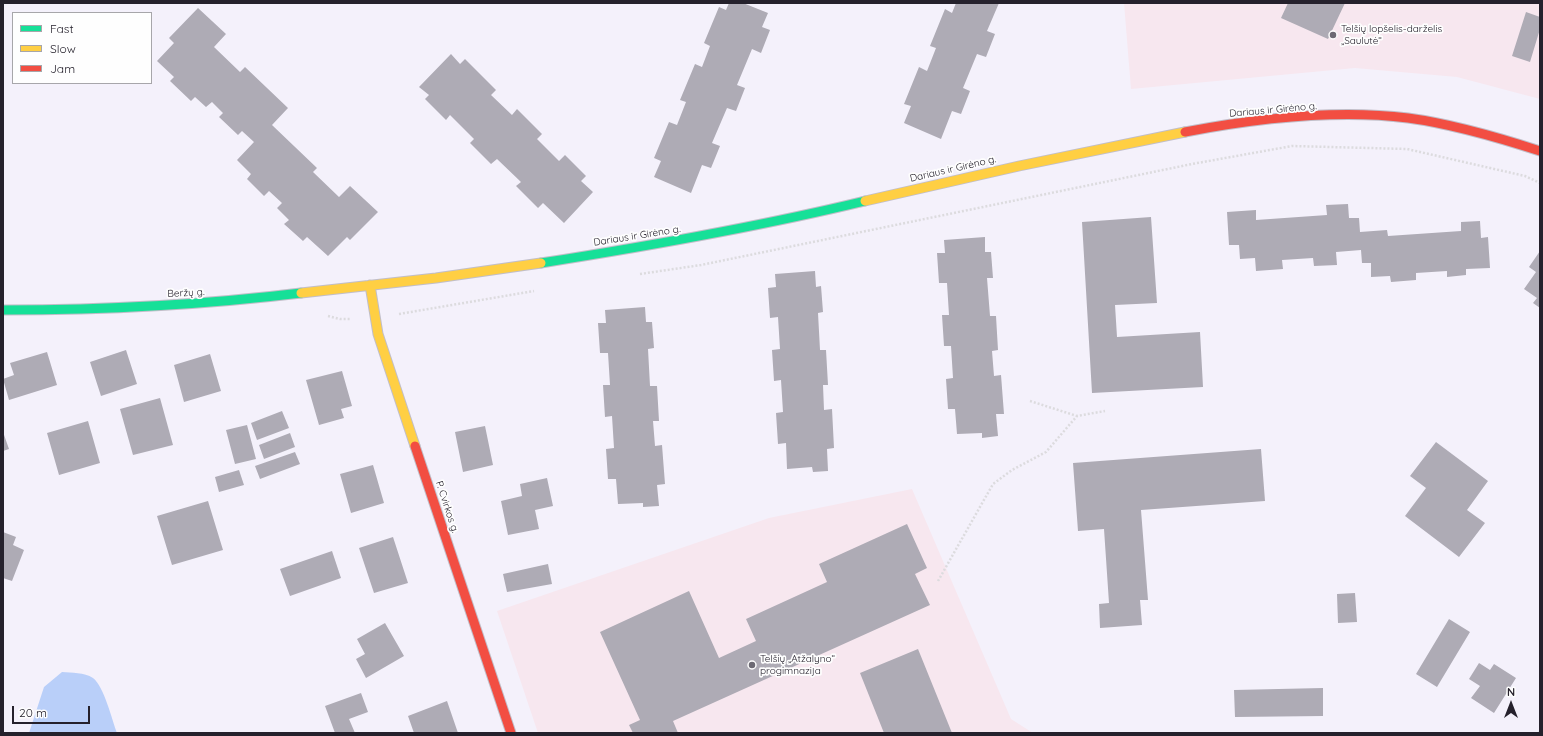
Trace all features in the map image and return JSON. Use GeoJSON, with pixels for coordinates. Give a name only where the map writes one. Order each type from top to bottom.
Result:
{"type":"FeatureCollection","features":[{"type":"Feature","properties":{"kind":"street","name":"Dariaus ir Girėno g."},"geometry":{"type":"LineString","coordinates":[[370,285],[407,282],[667,243],[788,220],[913,190],[1150,138],[1252,122],[1336,115],[1389,116],[1473,129],[1540,151]]}},
{"type":"Feature","properties":{"kind":"street","name":"Beržų g."},"geometry":{"type":"LineString","coordinates":[[3,310],[202,304],[370,285]]}},
{"type":"Feature","properties":{"kind":"street","name":"P. Cvirkos g."},"geometry":{"type":"LineString","coordinates":[[370,285],[378,334],[511,733]]}},
{"type":"Feature","properties":{"kind":"path"},"geometry":{"type":"LineString","coordinates":[[1030,401],[1077,416],[1105,411]]}},
{"type":"Feature","properties":{"kind":"path"},"geometry":{"type":"LineString","coordinates":[[938,581],[993,484],[1012,470],[1046,452],[1077,416]]}},
{"type":"Feature","properties":{"kind":"shaded area","name":"Telšių lopšelis-darželis „Saulutė“"},"geometry":{"type":"Polygon","coordinates":[[[1124,3],[1540,3],[1540,99],[1457,77],[1355,68],[1131,89],[1124,3]]]}},
{"type":"Feature","properties":{"kind":"shaded area","name":"Telšių „Atžalyno“ progimnazija"},"geometry":{"type":"Polygon","coordinates":[[[912,489],[1011,719],[1033,733],[538,733],[497,611],[769,518],[912,489]]]}},
{"type":"Feature","properties":{"kind":"water"},"geometry":{"type":"Polygon","coordinates":[[[62,672],[86,675],[93,678],[97,682],[104,695],[117,733],[29,733],[44,687],[62,672]]]}},
{"type":"Feature","properties":{"kind":"building"},"geometry":{"type":"Polygon","coordinates":[[[729,3],[743,3],[768,13],[762,27],[770,30],[761,53],[752,49],[737,85],[745,88],[736,111],[727,108],[712,143],[720,146],[711,168],[702,165],[691,193],[654,177],[661,161],[654,158],[669,122],[677,125],[686,102],[680,100],[695,64],[702,67],[710,46],[704,43],[719,7],[726,10],[729,3]]]}},
{"type":"Feature","properties":{"kind":"building"},"geometry":{"type":"Polygon","coordinates":[[[956,3],[999,3],[987,31],[995,34],[986,57],[977,54],[963,88],[970,91],[961,114],[952,111],[941,139],[904,123],[911,106],[904,104],[919,67],[927,71],[936,48],[930,46],[945,9],[952,13],[956,3]]]}},
{"type":"Feature","properties":{"kind":"building"},"geometry":{"type":"Polygon","coordinates":[[[1288,3],[1345,3],[1328,39],[1281,18],[1288,3]]]}},
{"type":"Feature","properties":{"kind":"building"},"geometry":{"type":"Polygon","coordinates":[[[198,8],[226,34],[214,47],[240,72],[245,67],[288,108],[272,125],[317,168],[313,172],[339,197],[350,186],[378,212],[350,240],[347,237],[328,256],[307,237],[303,241],[284,224],[289,220],[277,208],[282,203],[269,191],[264,196],[247,179],[251,174],[237,160],[254,142],[242,131],[238,135],[219,117],[223,113],[212,102],[206,107],[195,97],[191,101],[170,81],[174,77],[157,61],[174,43],[169,38],[198,8]]]}},
{"type":"Feature","properties":{"kind":"building"},"geometry":{"type":"Polygon","coordinates":[[[1526,12],[1540,17],[1540,29],[1530,62],[1512,56],[1526,12]]]}},
{"type":"Feature","properties":{"kind":"building"},"geometry":{"type":"Polygon","coordinates":[[[451,54],[460,64],[465,59],[496,90],[491,95],[512,115],[517,109],[542,134],[537,139],[559,161],[565,155],[586,176],[581,181],[593,192],[564,223],[543,203],[538,208],[516,186],[521,182],[497,159],[491,164],[470,143],[474,139],[450,115],[446,120],[425,99],[429,95],[419,87],[451,54]]]}},
{"type":"Feature","properties":{"kind":"building"},"geometry":{"type":"Polygon","coordinates":[[[1348,204],[1349,218],[1359,218],[1360,232],[1387,230],[1388,236],[1461,231],[1461,222],[1480,221],[1481,238],[1488,237],[1490,268],[1466,269],[1466,275],[1447,277],[1447,271],[1416,273],[1416,280],[1391,282],[1390,276],[1371,277],[1371,263],[1362,263],[1361,250],[1336,252],[1337,265],[1314,266],[1313,258],[1282,260],[1283,269],[1256,271],[1255,258],[1240,259],[1239,245],[1229,245],[1227,212],[1256,210],[1256,220],[1327,215],[1326,205],[1348,204]]]}},
{"type":"Feature","properties":{"kind":"building"},"geometry":{"type":"Polygon","coordinates":[[[1151,217],[1157,303],[1115,305],[1117,337],[1200,332],[1203,387],[1092,393],[1082,222],[1151,217]]]}},
{"type":"Feature","properties":{"kind":"building"},"geometry":{"type":"Polygon","coordinates":[[[985,237],[985,252],[991,252],[993,278],[987,278],[990,316],[996,316],[998,350],[992,351],[994,376],[1001,375],[1004,414],[996,414],[998,436],[982,438],[982,433],[957,434],[955,409],[948,409],[946,379],[953,378],[951,346],[944,346],[942,315],[949,315],[947,283],[939,283],[937,253],[945,253],[944,240],[985,237]]]}},
{"type":"Feature","properties":{"kind":"building"},"geometry":{"type":"Polygon","coordinates":[[[1540,251],[1540,308],[1533,303],[1537,298],[1524,289],[1536,272],[1529,267],[1540,251]]]}},
{"type":"Feature","properties":{"kind":"building"},"geometry":{"type":"Polygon","coordinates":[[[815,271],[816,287],[821,286],[823,312],[818,313],[820,350],[826,350],[828,385],[823,385],[824,410],[832,409],[834,448],[827,449],[828,471],[813,472],[812,467],[787,469],[786,443],[778,444],[776,413],[783,412],[781,380],[774,381],[772,350],[780,349],[778,317],[770,318],[768,288],[776,287],[775,274],[815,271]]]}},
{"type":"Feature","properties":{"kind":"building"},"geometry":{"type":"Polygon","coordinates":[[[645,307],[646,322],[652,322],[654,348],[648,349],[650,386],[657,386],[659,421],[653,421],[655,446],[662,445],[665,484],[657,485],[659,506],[643,507],[643,503],[618,504],[616,479],[608,479],[606,449],[614,448],[612,416],[605,417],[603,385],[610,385],[608,353],[600,353],[598,323],[606,323],[605,310],[645,307]]]}},
{"type":"Feature","properties":{"kind":"building"},"geometry":{"type":"Polygon","coordinates":[[[126,350],[137,384],[101,396],[90,362],[126,350]]]}},
{"type":"Feature","properties":{"kind":"building"},"geometry":{"type":"Polygon","coordinates":[[[47,352],[57,385],[9,400],[3,379],[14,375],[10,363],[47,352]]]}},
{"type":"Feature","properties":{"kind":"building"},"geometry":{"type":"Polygon","coordinates":[[[210,354],[221,391],[184,402],[174,365],[210,354]]]}},
{"type":"Feature","properties":{"kind":"building"},"geometry":{"type":"Polygon","coordinates":[[[342,371],[352,406],[341,409],[344,418],[319,425],[306,380],[342,371]]]}},
{"type":"Feature","properties":{"kind":"building"},"geometry":{"type":"Polygon","coordinates":[[[160,398],[173,445],[133,455],[120,409],[160,398]]]}},
{"type":"Feature","properties":{"kind":"building"},"geometry":{"type":"Polygon","coordinates":[[[282,411],[289,428],[257,440],[251,423],[282,411]]]}},
{"type":"Feature","properties":{"kind":"building"},"geometry":{"type":"Polygon","coordinates":[[[88,421],[100,463],[59,475],[47,433],[88,421]]]}},
{"type":"Feature","properties":{"kind":"building"},"geometry":{"type":"Polygon","coordinates":[[[247,425],[256,459],[235,464],[226,430],[247,425]]]}},
{"type":"Feature","properties":{"kind":"building"},"geometry":{"type":"Polygon","coordinates":[[[485,426],[493,465],[463,472],[455,432],[485,426]]]}},
{"type":"Feature","properties":{"kind":"building"},"geometry":{"type":"Polygon","coordinates":[[[3,432],[9,449],[3,451],[3,432]]]}},
{"type":"Feature","properties":{"kind":"building"},"geometry":{"type":"Polygon","coordinates":[[[290,433],[295,447],[264,459],[259,445],[290,433]]]}},
{"type":"Feature","properties":{"kind":"building"},"geometry":{"type":"Polygon","coordinates":[[[1436,442],[1488,481],[1467,510],[1485,523],[1459,557],[1405,516],[1426,488],[1410,476],[1436,442]]]}},
{"type":"Feature","properties":{"kind":"building"},"geometry":{"type":"Polygon","coordinates":[[[1261,449],[1265,501],[1141,510],[1148,600],[1140,600],[1142,625],[1100,628],[1099,604],[1109,603],[1104,529],[1078,531],[1073,463],[1261,449]]]}},
{"type":"Feature","properties":{"kind":"building"},"geometry":{"type":"Polygon","coordinates":[[[295,452],[300,464],[260,479],[255,466],[295,452]]]}},
{"type":"Feature","properties":{"kind":"building"},"geometry":{"type":"Polygon","coordinates":[[[373,465],[384,503],[351,513],[340,474],[373,465]]]}},
{"type":"Feature","properties":{"kind":"building"},"geometry":{"type":"Polygon","coordinates":[[[239,470],[244,485],[219,492],[215,477],[239,470]]]}},
{"type":"Feature","properties":{"kind":"building"},"geometry":{"type":"Polygon","coordinates":[[[547,478],[553,506],[535,510],[539,529],[508,535],[501,501],[522,496],[520,484],[547,478]]]}},
{"type":"Feature","properties":{"kind":"building"},"geometry":{"type":"Polygon","coordinates":[[[208,501],[223,550],[172,565],[157,516],[208,501]]]}},
{"type":"Feature","properties":{"kind":"building"},"geometry":{"type":"Polygon","coordinates":[[[907,524],[927,568],[915,574],[930,605],[673,721],[678,733],[633,733],[629,725],[640,720],[600,632],[689,591],[719,658],[756,641],[746,619],[827,582],[819,564],[907,524]]]}},
{"type":"Feature","properties":{"kind":"building"},"geometry":{"type":"Polygon","coordinates":[[[3,532],[16,537],[13,545],[24,550],[12,581],[3,578],[3,532]]]}},
{"type":"Feature","properties":{"kind":"building"},"geometry":{"type":"Polygon","coordinates":[[[393,537],[408,583],[374,593],[359,548],[393,537]]]}},
{"type":"Feature","properties":{"kind":"building"},"geometry":{"type":"Polygon","coordinates":[[[332,551],[341,578],[290,596],[280,569],[332,551]]]}},
{"type":"Feature","properties":{"kind":"building"},"geometry":{"type":"Polygon","coordinates":[[[548,564],[552,584],[507,592],[503,574],[548,564]]]}},
{"type":"Feature","properties":{"kind":"building"},"geometry":{"type":"Polygon","coordinates":[[[1355,593],[1357,622],[1338,623],[1337,594],[1355,593]]]}},
{"type":"Feature","properties":{"kind":"building"},"geometry":{"type":"Polygon","coordinates":[[[1449,619],[1470,632],[1437,687],[1416,674],[1449,619]]]}},
{"type":"Feature","properties":{"kind":"building"},"geometry":{"type":"Polygon","coordinates":[[[385,623],[404,656],[366,678],[356,659],[365,654],[357,639],[385,623]]]}},
{"type":"Feature","properties":{"kind":"building"},"geometry":{"type":"Polygon","coordinates":[[[918,649],[952,733],[884,733],[860,673],[918,649]]]}},
{"type":"Feature","properties":{"kind":"building"},"geometry":{"type":"Polygon","coordinates":[[[1479,663],[1490,670],[1494,664],[1516,678],[1494,713],[1471,698],[1480,686],[1469,679],[1479,663]]]}},
{"type":"Feature","properties":{"kind":"building"},"geometry":{"type":"Polygon","coordinates":[[[1323,688],[1323,716],[1235,717],[1234,690],[1323,688]]]}},
{"type":"Feature","properties":{"kind":"building"},"geometry":{"type":"Polygon","coordinates":[[[361,693],[368,712],[349,719],[355,733],[335,733],[325,706],[361,693]]]}},
{"type":"Feature","properties":{"kind":"building"},"geometry":{"type":"Polygon","coordinates":[[[447,701],[458,733],[414,733],[408,716],[447,701]]]}},
{"type":"Feature","properties":{"kind":"traffic: fast"},"geometry":{"type":"LineString","coordinates":[[541,263],[703,235],[865,201]]}},
{"type":"Feature","properties":{"kind":"traffic: fast"},"geometry":{"type":"LineString","coordinates":[[3,310],[152,306],[227,301],[301,293]]}},
{"type":"Feature","properties":{"kind":"traffic: slow"},"geometry":{"type":"LineString","coordinates":[[865,201],[1019,166],[1185,132]]}},
{"type":"Feature","properties":{"kind":"traffic: slow"},"geometry":{"type":"LineString","coordinates":[[301,293],[436,278],[541,263]]}},
{"type":"Feature","properties":{"kind":"traffic: slow"},"geometry":{"type":"LineString","coordinates":[[370,285],[378,334],[415,446]]}},
{"type":"Feature","properties":{"kind":"traffic: jam"},"geometry":{"type":"LineString","coordinates":[[1185,132],[1296,116],[1353,114],[1380,115],[1408,118],[1458,127],[1540,151]]}},
{"type":"Feature","properties":{"kind":"traffic: jam"},"geometry":{"type":"LineString","coordinates":[[415,446],[511,733]]}},
{"type":"Feature","properties":{"kind":"place","name":"Telšių lopšelis-darželis „Saulutė“"},"geometry":{"type":"Point","coordinates":[1333,35]}},
{"type":"Feature","properties":{"kind":"place","name":"Telšių „Atžalyno“ progimnazija"},"geometry":{"type":"Point","coordinates":[752,665]}}]}
